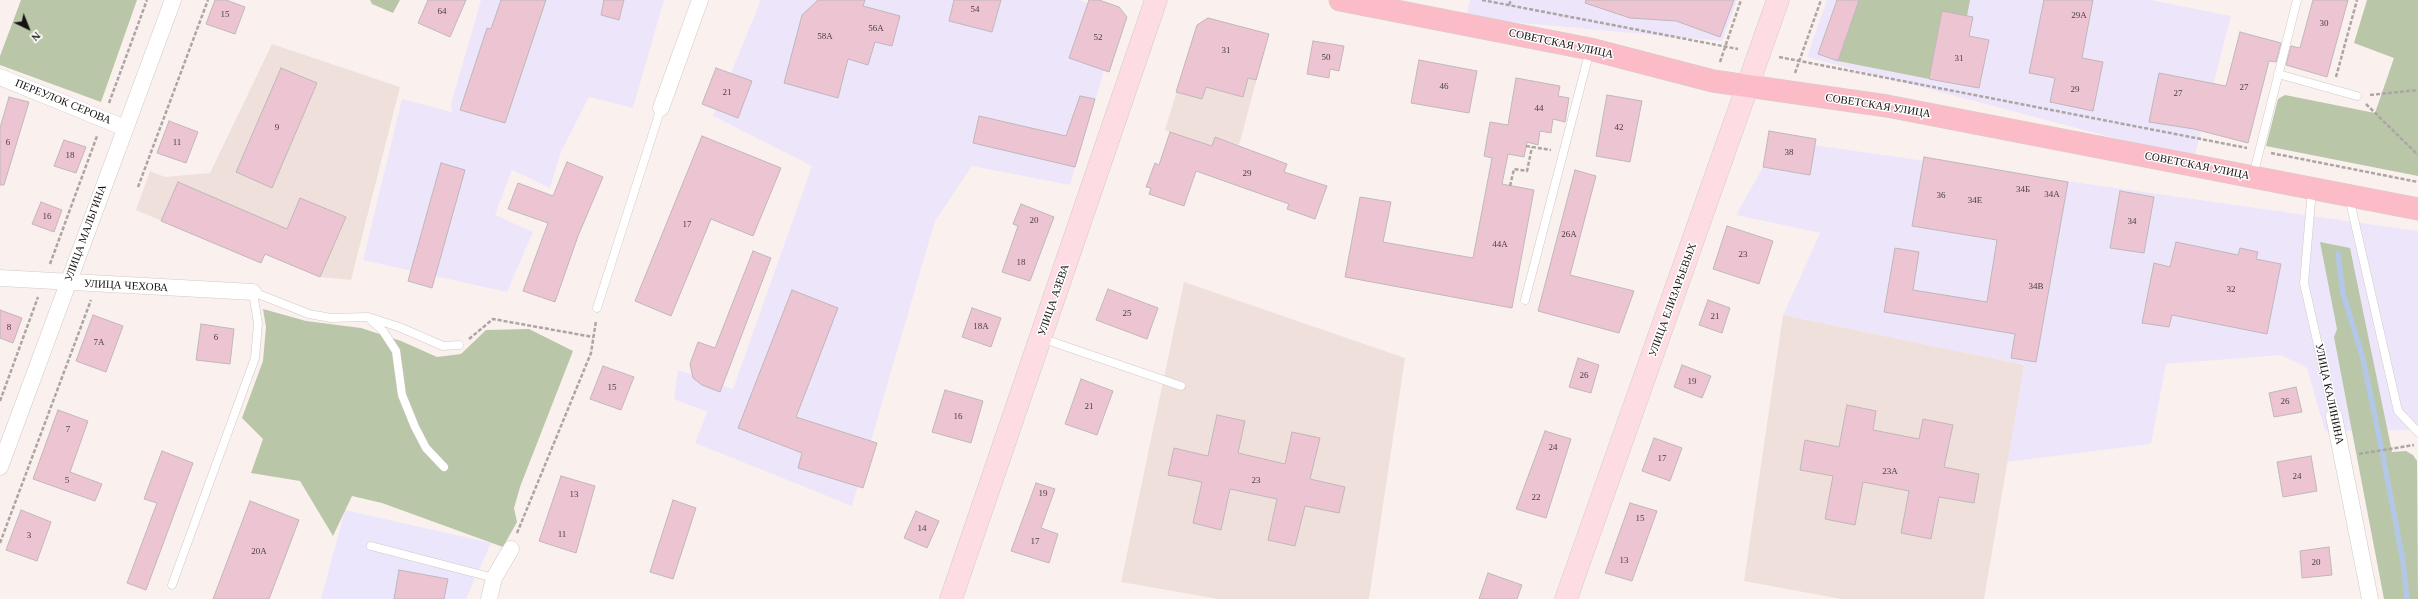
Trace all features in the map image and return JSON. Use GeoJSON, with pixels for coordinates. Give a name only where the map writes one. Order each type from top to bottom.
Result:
{"type":"FeatureCollection","features":[{"type":"Feature","properties":{"kind":"main road","name":"СОВЕТСКАЯ УЛИЦА"},"geometry":{"type":"LineString","coordinates":[[1340,0],[1590,48],[1713,81],[1887,106],[2418,209]]}},
{"type":"Feature","properties":{"kind":"street","name":"УЛИЦА МАЛЬГИНА"},"geometry":{"type":"LineString","coordinates":[[0,467],[173,0]]}},
{"type":"Feature","properties":{"kind":"street"},"geometry":{"type":"LineString","coordinates":[[661,108],[700,0]]}},
{"type":"Feature","properties":{"kind":"street","name":"УЛИЦА АЗЕВА"},"geometry":{"type":"LineString","coordinates":[[951,599],[1156,0]]}},
{"type":"Feature","properties":{"kind":"street","name":"УЛИЦА ЕЛИЗАРЬЕВЫХ"},"geometry":{"type":"LineString","coordinates":[[1566,599],[1778,0]]}},
{"type":"Feature","properties":{"kind":"street","name":"ПЕРЕУЛОК СЕРОВА"},"geometry":{"type":"LineString","coordinates":[[0,77],[125,128]]}},
{"type":"Feature","properties":{"kind":"street","name":"УЛИЦА ЧЕХОВА"},"geometry":{"type":"LineString","coordinates":[[0,278],[44,282],[253,292]]}},
{"type":"Feature","properties":{"kind":"street","name":"УЛИЦА КАЛИНИНА"},"geometry":{"type":"LineString","coordinates":[[2334,416],[2370,599]]}},
{"type":"Feature","properties":{"kind":"street"},"geometry":{"type":"LineString","coordinates":[[489,599],[494,578],[511,549]]}},
{"type":"Feature","properties":{"kind":"lane"},"geometry":{"type":"LineString","coordinates":[[2252,177],[2297,0]]}},
{"type":"Feature","properties":{"kind":"lane"},"geometry":{"type":"LineString","coordinates":[[1525,300],[1590,48]]}},
{"type":"Feature","properties":{"kind":"lane"},"geometry":{"type":"LineString","coordinates":[[2278,74],[2357,96]]}},
{"type":"Feature","properties":{"kind":"lane"},"geometry":{"type":"LineString","coordinates":[[598,308],[661,108]]}},
{"type":"Feature","properties":{"kind":"lane","name":"УЛИЦА КАЛИНИНА"},"geometry":{"type":"LineString","coordinates":[[2312,189],[2304,283],[2334,416]]}},
{"type":"Feature","properties":{"kind":"lane"},"geometry":{"type":"LineString","coordinates":[[2349,196],[2398,411],[2418,432]]}},
{"type":"Feature","properties":{"kind":"lane"},"geometry":{"type":"LineString","coordinates":[[253,292],[309,314],[331,318],[368,317],[399,327],[443,346],[462,344]]}},
{"type":"Feature","properties":{"kind":"lane"},"geometry":{"type":"LineString","coordinates":[[172,585],[255,358],[258,324],[253,292]]}},
{"type":"Feature","properties":{"kind":"lane"},"geometry":{"type":"LineString","coordinates":[[368,317],[383,331],[396,351],[402,395],[415,428],[426,448],[444,467]]}},
{"type":"Feature","properties":{"kind":"lane"},"geometry":{"type":"LineString","coordinates":[[1041,338],[1181,386]]}},
{"type":"Feature","properties":{"kind":"lane"},"geometry":{"type":"LineString","coordinates":[[371,546],[494,578]]}},
{"type":"Feature","properties":{"kind":"path"},"geometry":{"type":"LineString","coordinates":[[0,401],[147,0]]}},
{"type":"Feature","properties":{"kind":"path"},"geometry":{"type":"LineString","coordinates":[[138,187],[208,0]]}},
{"type":"Feature","properties":{"kind":"path"},"geometry":{"type":"LineString","coordinates":[[1482,0],[2418,182]]}},
{"type":"Feature","properties":{"kind":"path"},"geometry":{"type":"LineString","coordinates":[[1509,5],[1511,0]]}},
{"type":"Feature","properties":{"kind":"path"},"geometry":{"type":"LineString","coordinates":[[1713,81],[1741,0]]}},
{"type":"Feature","properties":{"kind":"path"},"geometry":{"type":"LineString","coordinates":[[1789,92],[1820,0]]}},
{"type":"Feature","properties":{"kind":"path"},"geometry":{"type":"LineString","coordinates":[[2332,89],[2357,0]]}},
{"type":"Feature","properties":{"kind":"path"},"geometry":{"type":"LineString","coordinates":[[2357,96],[2418,90]]}},
{"type":"Feature","properties":{"kind":"path"},"geometry":{"type":"LineString","coordinates":[[2357,96],[2418,155]]}},
{"type":"Feature","properties":{"kind":"path"},"geometry":{"type":"LineString","coordinates":[[1526,146],[1563,153]]}},
{"type":"Feature","properties":{"kind":"path"},"geometry":{"type":"LineString","coordinates":[[1510,186],[1514,169],[1527,171],[1532,147]]}},
{"type":"Feature","properties":{"kind":"path"},"geometry":{"type":"LineString","coordinates":[[0,542],[97,284]]}},
{"type":"Feature","properties":{"kind":"path"},"geometry":{"type":"LineString","coordinates":[[511,549],[590,353],[598,308]]}},
{"type":"Feature","properties":{"kind":"path"},"geometry":{"type":"LineString","coordinates":[[462,344],[493,319],[593,337]]}},
{"type":"Feature","properties":{"kind":"path"},"geometry":{"type":"LineString","coordinates":[[2376,451],[2418,444]]}},
{"type":"Feature","properties":{"kind":"shaded area"},"geometry":{"type":"Polygon","coordinates":[[[481,0],[664,0],[633,108],[589,97],[561,152],[550,188],[512,170],[495,215],[533,232],[507,292],[363,260],[402,99],[452,112],[451,104],[481,0]]]}},
{"type":"Feature","properties":{"kind":"shaded area"},"geometry":{"type":"Polygon","coordinates":[[[761,0],[1079,0],[1121,14],[1070,185],[972,166],[935,221],[852,506],[695,443],[707,412],[674,399],[678,370],[733,389],[812,166],[713,116],[761,0]]]}},
{"type":"Feature","properties":{"kind":"shaded area"},"geometry":{"type":"Polygon","coordinates":[[[1470,0],[1737,0],[1722,41],[1466,18],[1470,0]]]}},
{"type":"Feature","properties":{"kind":"shaded area"},"geometry":{"type":"Polygon","coordinates":[[[1827,0],[2151,0],[2231,16],[2194,159],[1807,57],[1827,0]]]}},
{"type":"Feature","properties":{"kind":"shaded area"},"geometry":{"type":"Polygon","coordinates":[[[1208,18],[1269,34],[1239,145],[1215,137],[1212,146],[1165,130],[1197,25],[1208,18]]]}},
{"type":"Feature","properties":{"kind":"shaded area"},"geometry":{"type":"Polygon","coordinates":[[[272,44],[400,87],[351,280],[320,277],[265,254],[261,263],[136,210],[150,171],[165,177],[210,173],[272,44]]]}},
{"type":"Feature","properties":{"kind":"shaded area"},"geometry":{"type":"Polygon","coordinates":[[[1778,140],[2418,231],[2418,430],[2325,431],[2307,368],[2281,355],[2166,364],[2151,444],[2007,462],[2024,365],[1783,315],[1820,233],[1736,215],[1778,140]]]}},
{"type":"Feature","properties":{"kind":"shaded area"},"geometry":{"type":"Polygon","coordinates":[[[1184,282],[1405,358],[1369,599],[1218,599],[1121,582],[1184,282]]]}},
{"type":"Feature","properties":{"kind":"shaded area"},"geometry":{"type":"Polygon","coordinates":[[[1783,315],[2024,365],[1984,599],[1841,599],[1744,581],[1783,315]]]}},
{"type":"Feature","properties":{"kind":"shaded area"},"geometry":{"type":"Polygon","coordinates":[[[345,510],[491,543],[466,599],[321,599],[345,510]]]}},
{"type":"Feature","properties":{"kind":"green space"},"geometry":{"type":"Polygon","coordinates":[[[21,0],[137,0],[101,102],[0,65],[0,56],[21,0]]]}},
{"type":"Feature","properties":{"kind":"green space"},"geometry":{"type":"Polygon","coordinates":[[[370,0],[400,0],[393,13],[372,4],[370,0]]]}},
{"type":"Feature","properties":{"kind":"green space"},"geometry":{"type":"Polygon","coordinates":[[[1859,0],[1970,0],[1967,16],[1942,12],[1929,79],[1838,61],[1859,0]]]}},
{"type":"Feature","properties":{"kind":"green space"},"geometry":{"type":"Polygon","coordinates":[[[2367,0],[2418,0],[2418,176],[2266,146],[2278,99],[2285,95],[2375,113],[2394,58],[2354,43],[2367,0]]]}},
{"type":"Feature","properties":{"kind":"green space"},"geometry":{"type":"Polygon","coordinates":[[[2320,242],[2350,248],[2392,452],[2406,451],[2413,455],[2417,461],[2418,599],[2384,599],[2334,337],[2337,329],[2320,242]]]}},
{"type":"Feature","properties":{"kind":"green space"},"geometry":{"type":"Polygon","coordinates":[[[263,309],[306,321],[361,328],[401,341],[437,357],[461,354],[486,330],[529,329],[573,351],[520,487],[514,508],[517,522],[503,547],[382,503],[352,496],[333,536],[300,481],[251,473],[263,439],[242,418],[263,361],[266,327],[263,309]]]}},
{"type":"Feature","properties":{"kind":"building"},"geometry":{"type":"Polygon","coordinates":[[[215,0],[226,0],[245,7],[235,34],[206,24],[215,0]]]}},
{"type":"Feature","properties":{"kind":"building"},"geometry":{"type":"Polygon","coordinates":[[[428,0],[466,0],[450,37],[418,23],[428,0]]]}},
{"type":"Feature","properties":{"kind":"building"},"geometry":{"type":"Polygon","coordinates":[[[501,0],[546,0],[505,123],[460,110],[487,28],[491,29],[501,0]]]}},
{"type":"Feature","properties":{"kind":"building"},"geometry":{"type":"Polygon","coordinates":[[[604,0],[624,0],[619,20],[601,15],[604,0]]]}},
{"type":"Feature","properties":{"kind":"building"},"geometry":{"type":"Polygon","coordinates":[[[818,0],[865,0],[863,6],[900,16],[892,46],[875,42],[868,65],[848,59],[838,98],[784,83],[802,15],[818,0]]]}},
{"type":"Feature","properties":{"kind":"building"},"geometry":{"type":"Polygon","coordinates":[[[954,0],[1001,0],[992,32],[949,21],[954,0]]]}},
{"type":"Feature","properties":{"kind":"building"},"geometry":{"type":"Polygon","coordinates":[[[1089,0],[1099,0],[1119,7],[1127,17],[1109,72],[1069,58],[1089,0]]]}},
{"type":"Feature","properties":{"kind":"building"},"geometry":{"type":"Polygon","coordinates":[[[1586,0],[1734,0],[1720,37],[1676,21],[1630,18],[1585,3],[1586,0]]]}},
{"type":"Feature","properties":{"kind":"building"},"geometry":{"type":"Polygon","coordinates":[[[1837,0],[1859,0],[1838,61],[1818,54],[1837,0]]]}},
{"type":"Feature","properties":{"kind":"building"},"geometry":{"type":"Polygon","coordinates":[[[2044,0],[2093,0],[2082,58],[2103,62],[2093,111],[2050,102],[2055,78],[2029,73],[2044,0]]]}},
{"type":"Feature","properties":{"kind":"building"},"geometry":{"type":"Polygon","coordinates":[[[2313,0],[2348,0],[2327,77],[2286,65],[2291,46],[2300,48],[2313,0]]]}},
{"type":"Feature","properties":{"kind":"building"},"geometry":{"type":"Polygon","coordinates":[[[1942,11],[1973,17],[1969,36],[1989,40],[1979,88],[1929,79],[1942,11]]]}},
{"type":"Feature","properties":{"kind":"building"},"geometry":{"type":"Polygon","coordinates":[[[1208,18],[1269,34],[1256,80],[1248,78],[1243,97],[1206,87],[1202,99],[1176,92],[1197,25],[1208,18]]]}},
{"type":"Feature","properties":{"kind":"building"},"geometry":{"type":"Polygon","coordinates":[[[2240,32],[2281,43],[2276,62],[2269,61],[2248,143],[2194,129],[2149,122],[2159,73],[2226,86],[2240,32]]]}},
{"type":"Feature","properties":{"kind":"building"},"geometry":{"type":"Polygon","coordinates":[[[1313,41],[1344,46],[1339,71],[1330,69],[1329,78],[1307,74],[1313,41]]]}},
{"type":"Feature","properties":{"kind":"building"},"geometry":{"type":"Polygon","coordinates":[[[1419,60],[1477,71],[1469,113],[1411,103],[1419,60]]]}},
{"type":"Feature","properties":{"kind":"building"},"geometry":{"type":"Polygon","coordinates":[[[281,68],[317,83],[272,188],[236,172],[281,68]]]}},
{"type":"Feature","properties":{"kind":"building"},"geometry":{"type":"Polygon","coordinates":[[[716,68],[752,81],[738,118],[702,104],[716,68]]]}},
{"type":"Feature","properties":{"kind":"building"},"geometry":{"type":"Polygon","coordinates":[[[1516,78],[1560,86],[1558,96],[1569,98],[1565,122],[1553,119],[1551,133],[1540,131],[1538,145],[1527,142],[1524,157],[1508,154],[1502,184],[1534,190],[1512,308],[1345,277],[1360,197],[1391,202],[1383,242],[1473,258],[1492,158],[1484,156],[1490,122],[1508,125],[1516,78]]]}},
{"type":"Feature","properties":{"kind":"building"},"geometry":{"type":"Polygon","coordinates":[[[1607,95],[1642,101],[1630,162],[1596,156],[1607,95]]]}},
{"type":"Feature","properties":{"kind":"building"},"geometry":{"type":"Polygon","coordinates":[[[1080,96],[1095,99],[1075,167],[973,143],[979,116],[1066,136],[1080,96]]]}},
{"type":"Feature","properties":{"kind":"building"},"geometry":{"type":"Polygon","coordinates":[[[9,97],[29,102],[4,185],[0,185],[0,128],[9,97]]]}},
{"type":"Feature","properties":{"kind":"building"},"geometry":{"type":"Polygon","coordinates":[[[169,121],[198,132],[186,163],[157,153],[169,121]]]}},
{"type":"Feature","properties":{"kind":"building"},"geometry":{"type":"Polygon","coordinates":[[[1769,131],[1816,139],[1810,175],[1763,167],[1769,131]]]}},
{"type":"Feature","properties":{"kind":"building"},"geometry":{"type":"Polygon","coordinates":[[[1170,132],[1212,146],[1215,137],[1287,164],[1284,172],[1327,186],[1315,219],[1287,209],[1289,204],[1196,171],[1184,206],[1149,194],[1151,188],[1146,187],[1155,163],[1159,165],[1170,132]]]}},
{"type":"Feature","properties":{"kind":"building"},"geometry":{"type":"Polygon","coordinates":[[[702,136],[781,168],[753,236],[711,219],[671,316],[635,301],[702,136]]]}},
{"type":"Feature","properties":{"kind":"building"},"geometry":{"type":"Polygon","coordinates":[[[64,140],[86,147],[76,173],[54,166],[64,140]]]}},
{"type":"Feature","properties":{"kind":"building"},"geometry":{"type":"Polygon","coordinates":[[[1924,157],[2068,182],[2036,362],[2011,358],[2015,334],[1884,312],[1895,248],[1919,252],[1913,290],[1987,302],[1997,240],[1912,226],[1924,157]]]}},
{"type":"Feature","properties":{"kind":"building"},"geometry":{"type":"Polygon","coordinates":[[[567,162],[603,177],[578,236],[555,302],[523,291],[548,223],[508,209],[518,183],[553,196],[567,162]]]}},
{"type":"Feature","properties":{"kind":"building"},"geometry":{"type":"Polygon","coordinates":[[[441,163],[465,170],[432,288],[408,281],[441,163]]]}},
{"type":"Feature","properties":{"kind":"building"},"geometry":{"type":"Polygon","coordinates":[[[1575,170],[1596,176],[1570,275],[1634,291],[1619,333],[1538,311],[1575,170]]]}},
{"type":"Feature","properties":{"kind":"building"},"geometry":{"type":"Polygon","coordinates":[[[178,182],[287,229],[300,198],[346,217],[320,277],[265,254],[261,263],[161,221],[178,182]]]}},
{"type":"Feature","properties":{"kind":"building"},"geometry":{"type":"Polygon","coordinates":[[[2120,191],[2154,197],[2144,253],[2110,248],[2120,191]]]}},
{"type":"Feature","properties":{"kind":"building"},"geometry":{"type":"Polygon","coordinates":[[[41,202],[62,210],[54,232],[32,224],[41,202]]]}},
{"type":"Feature","properties":{"kind":"building"},"geometry":{"type":"Polygon","coordinates":[[[1021,204],[1054,217],[1030,281],[1002,272],[1018,226],[1013,224],[1021,204]]]}},
{"type":"Feature","properties":{"kind":"building"},"geometry":{"type":"Polygon","coordinates":[[[1727,226],[1773,241],[1759,284],[1713,269],[1727,226]]]}},
{"type":"Feature","properties":{"kind":"building"},"geometry":{"type":"Polygon","coordinates":[[[2176,242],[2238,255],[2240,248],[2258,252],[2256,259],[2281,264],[2267,334],[2172,315],[2169,327],[2142,323],[2154,263],[2170,267],[2176,242]]]}},
{"type":"Feature","properties":{"kind":"building"},"geometry":{"type":"Polygon","coordinates":[[[753,251],[771,258],[720,392],[702,385],[693,378],[690,364],[698,342],[715,348],[753,251]]]}},
{"type":"Feature","properties":{"kind":"building"},"geometry":{"type":"Polygon","coordinates":[[[1108,289],[1158,308],[1147,339],[1096,320],[1108,289]]]}},
{"type":"Feature","properties":{"kind":"building"},"geometry":{"type":"Polygon","coordinates":[[[792,290],[838,308],[796,417],[877,443],[863,488],[798,468],[802,453],[738,428],[792,290]]]}},
{"type":"Feature","properties":{"kind":"building"},"geometry":{"type":"Polygon","coordinates":[[[1708,300],[1730,308],[1722,333],[1699,325],[1708,300]]]}},
{"type":"Feature","properties":{"kind":"building"},"geometry":{"type":"Polygon","coordinates":[[[972,308],[1001,318],[991,347],[962,337],[972,308]]]}},
{"type":"Feature","properties":{"kind":"building"},"geometry":{"type":"Polygon","coordinates":[[[0,310],[22,318],[13,343],[0,338],[0,310]]]}},
{"type":"Feature","properties":{"kind":"building"},"geometry":{"type":"Polygon","coordinates":[[[93,315],[123,326],[106,372],[76,361],[93,315]]]}},
{"type":"Feature","properties":{"kind":"building"},"geometry":{"type":"Polygon","coordinates":[[[201,324],[234,329],[230,364],[196,360],[201,324]]]}},
{"type":"Feature","properties":{"kind":"building"},"geometry":{"type":"Polygon","coordinates":[[[1578,358],[1599,365],[1591,393],[1569,387],[1578,358]]]}},
{"type":"Feature","properties":{"kind":"building"},"geometry":{"type":"Polygon","coordinates":[[[1682,365],[1711,376],[1702,398],[1674,387],[1682,365]]]}},
{"type":"Feature","properties":{"kind":"building"},"geometry":{"type":"Polygon","coordinates":[[[603,366],[634,377],[621,410],[590,399],[603,366]]]}},
{"type":"Feature","properties":{"kind":"building"},"geometry":{"type":"Polygon","coordinates":[[[1081,379],[1113,391],[1097,435],[1065,424],[1081,379]]]}},
{"type":"Feature","properties":{"kind":"building"},"geometry":{"type":"Polygon","coordinates":[[[2296,387],[2302,412],[2274,417],[2269,393],[2296,387]]]}},
{"type":"Feature","properties":{"kind":"building"},"geometry":{"type":"Polygon","coordinates":[[[945,390],[983,401],[971,443],[932,432],[945,390]]]}},
{"type":"Feature","properties":{"kind":"building"},"geometry":{"type":"Polygon","coordinates":[[[1847,405],[1876,411],[1873,430],[1919,439],[1923,419],[1953,425],[1944,467],[1979,474],[1974,503],[1939,497],[1931,539],[1901,533],[1909,491],[1863,482],[1855,525],[1825,519],[1833,476],[1800,470],[1805,440],[1839,447],[1847,405]]]}},
{"type":"Feature","properties":{"kind":"building"},"geometry":{"type":"Polygon","coordinates":[[[58,410],[88,421],[70,472],[102,484],[95,501],[33,479],[58,410]]]}},
{"type":"Feature","properties":{"kind":"building"},"geometry":{"type":"Polygon","coordinates":[[[1217,415],[1245,421],[1238,453],[1285,464],[1292,432],[1320,438],[1310,479],[1345,487],[1339,513],[1305,506],[1295,546],[1268,540],[1277,499],[1230,489],[1221,530],[1193,523],[1202,482],[1168,475],[1174,448],[1208,456],[1217,415]]]}},
{"type":"Feature","properties":{"kind":"building"},"geometry":{"type":"Polygon","coordinates":[[[1545,431],[1571,439],[1546,518],[1516,509],[1545,431]]]}},
{"type":"Feature","properties":{"kind":"building"},"geometry":{"type":"Polygon","coordinates":[[[1654,438],[1682,448],[1670,481],[1642,471],[1654,438]]]}},
{"type":"Feature","properties":{"kind":"building"},"geometry":{"type":"Polygon","coordinates":[[[162,451],[193,463],[146,590],[127,583],[157,503],[144,499],[162,451]]]}},
{"type":"Feature","properties":{"kind":"building"},"geometry":{"type":"Polygon","coordinates":[[[2311,456],[2317,491],[2283,497],[2277,462],[2311,456]]]}},
{"type":"Feature","properties":{"kind":"building"},"geometry":{"type":"Polygon","coordinates":[[[561,476],[595,486],[576,553],[539,541],[561,476]]]}},
{"type":"Feature","properties":{"kind":"building"},"geometry":{"type":"Polygon","coordinates":[[[1036,483],[1055,489],[1041,528],[1058,534],[1049,563],[1011,551],[1036,483]]]}},
{"type":"Feature","properties":{"kind":"building"},"geometry":{"type":"Polygon","coordinates":[[[673,500],[696,508],[673,579],[650,572],[673,500]]]}},
{"type":"Feature","properties":{"kind":"building"},"geometry":{"type":"Polygon","coordinates":[[[250,501],[299,520],[269,599],[213,599],[250,501]]]}},
{"type":"Feature","properties":{"kind":"building"},"geometry":{"type":"Polygon","coordinates":[[[1630,503],[1657,511],[1632,581],[1605,573],[1630,503]]]}},
{"type":"Feature","properties":{"kind":"building"},"geometry":{"type":"Polygon","coordinates":[[[21,510],[51,522],[37,561],[6,550],[21,510]]]}},
{"type":"Feature","properties":{"kind":"building"},"geometry":{"type":"Polygon","coordinates":[[[916,511],[939,521],[927,548],[904,538],[916,511]]]}},
{"type":"Feature","properties":{"kind":"building"},"geometry":{"type":"Polygon","coordinates":[[[2329,547],[2332,575],[2302,578],[2300,551],[2329,547]]]}},
{"type":"Feature","properties":{"kind":"building"},"geometry":{"type":"Polygon","coordinates":[[[399,570],[448,579],[444,599],[394,599],[399,570]]]}},
{"type":"Feature","properties":{"kind":"building"},"geometry":{"type":"Polygon","coordinates":[[[1488,573],[1522,585],[1517,599],[1479,599],[1488,573]]]}},
{"type":"Feature","properties":{"kind":"waterway"},"geometry":{"type":"LineString","coordinates":[[2338,254],[2343,293],[2363,359],[2380,441],[2403,561],[2407,599]]}}]}
